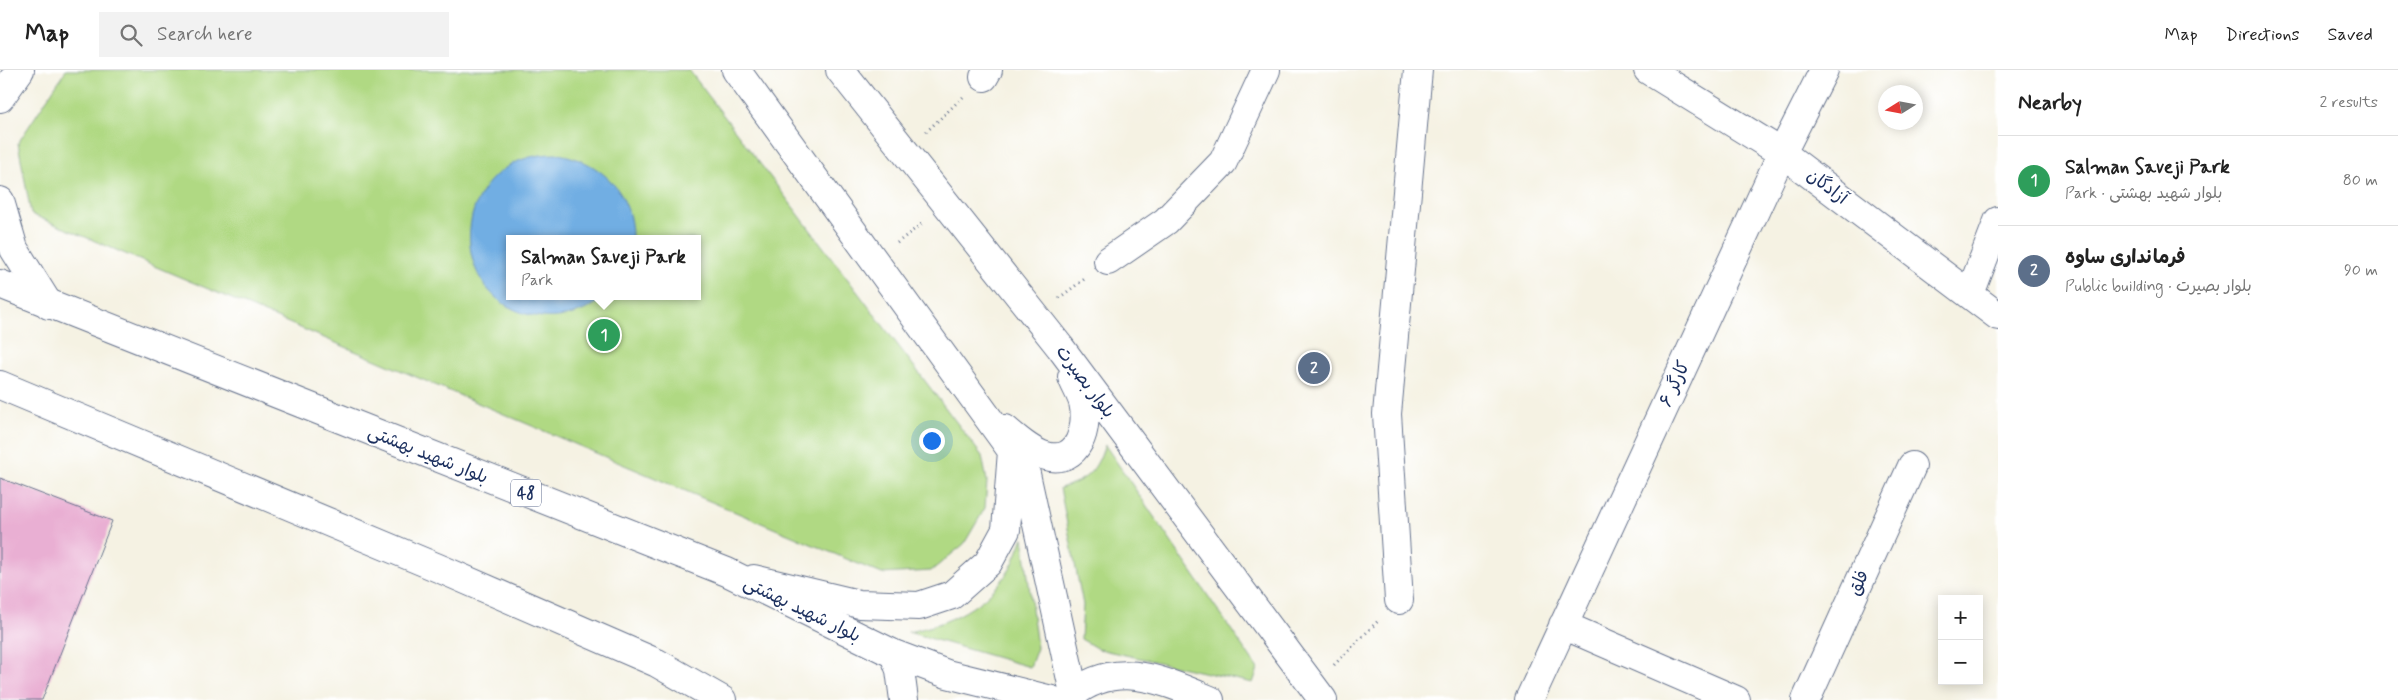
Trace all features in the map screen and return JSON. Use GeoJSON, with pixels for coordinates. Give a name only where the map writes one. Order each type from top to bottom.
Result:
{"type":"FeatureCollection","features":[{"type":"Feature","properties":{"kind":"main road"},"geometry":{"type":"LineString","coordinates":[[0,98],[20,70]]}},
{"type":"Feature","properties":{"kind":"main road"},"geometry":{"type":"LineString","coordinates":[[736,70],[875,260],[1012,451],[1026,474],[1064,698],[1096,681],[1121,675],[1146,676],[1210,700]]}},
{"type":"Feature","properties":{"kind":"main road","name":"بلوار بصیرت"},"geometry":{"type":"LineString","coordinates":[[840,70],[1060,348],[1318,693]]}},
{"type":"Feature","properties":{"kind":"main road"},"geometry":{"type":"LineString","coordinates":[[1108,261],[1166,221],[1223,162],[1266,70]]}},
{"type":"Feature","properties":{"kind":"main road"},"geometry":{"type":"LineString","coordinates":[[1399,600],[1387,414],[1418,70]]}},
{"type":"Feature","properties":{"kind":"main road","name":"آزادگان"},"geometry":{"type":"LineString","coordinates":[[1648,70],[1782,153],[1998,316]]}},
{"type":"Feature","properties":{"kind":"main road","name":"کارگر ۶"},"geometry":{"type":"LineString","coordinates":[[1529,700],[1782,153],[1824,70]]}},
{"type":"Feature","properties":{"kind":"main road"},"geometry":{"type":"LineString","coordinates":[[0,202],[14,249],[48,305]]}},
{"type":"Feature","properties":{"kind":"main road"},"geometry":{"type":"LineString","coordinates":[[1970,294],[1998,220]]}},
{"type":"Feature","properties":{"kind":"main road","name":"بلوار شهید بهشتی"},"geometry":{"type":"LineString","coordinates":[[0,284],[48,305],[726,572],[894,654],[947,674],[1064,698]]}},
{"type":"Feature","properties":{"kind":"main road"},"geometry":{"type":"LineString","coordinates":[[982,410],[1025,446],[1045,456],[1060,458],[1074,452],[1083,432],[1082,402],[1060,348]]}},
{"type":"Feature","properties":{"kind":"main road"},"geometry":{"type":"LineString","coordinates":[[0,386],[443,570],[630,651],[657,663],[722,700]]}},
{"type":"Feature","properties":{"kind":"main road"},"geometry":{"type":"LineString","coordinates":[[726,572],[859,604],[919,606],[952,596],[988,563],[1006,530],[1012,451]]}},
{"type":"Feature","properties":{"kind":"main road","name":"فلق"},"geometry":{"type":"LineString","coordinates":[[1806,700],[1912,466]]}},
{"type":"Feature","properties":{"kind":"main road"},"geometry":{"type":"LineString","coordinates":[[1563,625],[1736,700]]}},
{"type":"Feature","properties":{"kind":"main road"},"geometry":{"type":"LineString","coordinates":[[894,654],[900,670],[904,700]]}},
{"type":"Feature","properties":{"kind":"path"},"geometry":{"type":"LineString","coordinates":[[904,152],[986,74]]}},
{"type":"Feature","properties":{"kind":"path"},"geometry":{"type":"LineString","coordinates":[[875,260],[945,204]]}},
{"type":"Feature","properties":{"kind":"path"},"geometry":{"type":"LineString","coordinates":[[1035,316],[1108,261]]}},
{"type":"Feature","properties":{"kind":"path"},"geometry":{"type":"LineString","coordinates":[[1318,693],[1399,600]]}},
{"type":"Feature","properties":{"kind":"green space"},"geometry":{"type":"Polygon","coordinates":[[[66,70],[689,70],[982,456],[987,481],[985,508],[964,544],[931,571],[882,574],[31,214],[18,143],[66,70]]]}},
{"type":"Feature","properties":{"kind":"green space"},"geometry":{"type":"Polygon","coordinates":[[[1105,445],[1258,669],[1253,683],[1098,649],[1081,639],[1083,605],[1060,488],[1077,482],[1089,474],[1098,462],[1105,445]]]}},
{"type":"Feature","properties":{"kind":"green space"},"geometry":{"type":"Polygon","coordinates":[[[1023,537],[1037,648],[1030,667],[908,632],[938,624],[966,611],[978,603],[1001,582],[1010,569],[1023,537]]]}},
{"type":"Feature","properties":{"kind":"water"},"geometry":{"type":"Polygon","coordinates":[[[558,154],[588,164],[612,182],[627,207],[632,235],[506,235],[506,300],[600,300],[584,310],[559,317],[542,317],[509,307],[486,287],[473,260],[470,231],[477,202],[494,177],[521,160],[558,154]]]}},
{"type":"Feature","properties":{"kind":"building"},"geometry":{"type":"Polygon","coordinates":[[[0,478],[112,521],[42,700],[0,700],[0,478]]]}},
{"type":"Feature","properties":{"kind":"place","name":"Salman Saveji Park"},"geometry":{"type":"Point","coordinates":[604,335]}},
{"type":"Feature","properties":{"kind":"place","name":"فرمانداری ساوه"},"geometry":{"type":"Point","coordinates":[1314,368]}}]}
